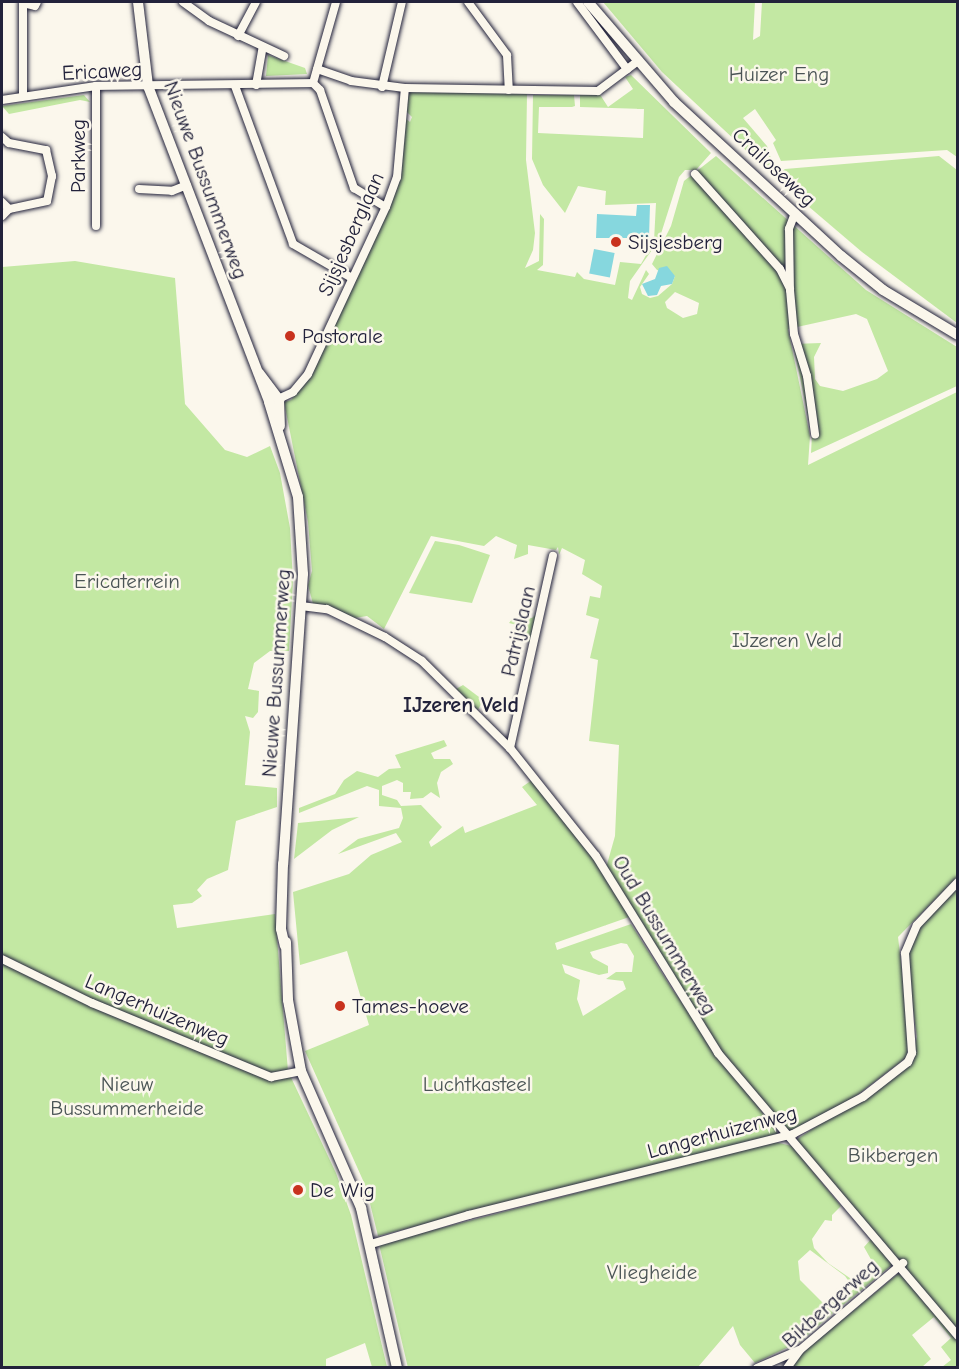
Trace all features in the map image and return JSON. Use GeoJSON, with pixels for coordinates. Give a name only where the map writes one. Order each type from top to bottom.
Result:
{"type":"FeatureCollection","features":[{"type":"Feature","properties":{"kind":"main road","name":"Nieuwe Bussummerweg"},"geometry":{"type":"LineString","coordinates":[[138,2],[148,86],[187,185],[232,317],[274,401],[280,433],[298,497],[301,606],[283,864],[284,918],[288,930],[285,946],[292,1027],[302,1071],[350,1177],[371,1244],[397,1368]]}},
{"type":"Feature","properties":{"kind":"main road","name":"Crailoseweg"},"geometry":{"type":"LineString","coordinates":[[588,2],[674,102],[786,205],[883,290],[957,335]]}},
{"type":"Feature","properties":{"kind":"street"},"geometry":{"type":"LineString","coordinates":[[23,96],[21,2],[35,6],[37,2]]}},
{"type":"Feature","properties":{"kind":"street"},"geometry":{"type":"LineString","coordinates":[[183,2],[238,36],[284,56]]}},
{"type":"Feature","properties":{"kind":"street"},"geometry":{"type":"LineString","coordinates":[[238,36],[256,2]]}},
{"type":"Feature","properties":{"kind":"street"},"geometry":{"type":"LineString","coordinates":[[336,2],[313,83],[320,90],[354,188],[386,207]]}},
{"type":"Feature","properties":{"kind":"street"},"geometry":{"type":"LineString","coordinates":[[382,87],[402,2]]}},
{"type":"Feature","properties":{"kind":"street"},"geometry":{"type":"LineString","coordinates":[[468,2],[507,55],[509,90]]}},
{"type":"Feature","properties":{"kind":"street"},"geometry":{"type":"LineString","coordinates":[[577,2],[627,69]]}},
{"type":"Feature","properties":{"kind":"street"},"geometry":{"type":"LineString","coordinates":[[256,85],[263,47]]}},
{"type":"Feature","properties":{"kind":"street"},"geometry":{"type":"LineString","coordinates":[[318,69],[351,81],[382,87],[598,91],[638,61]]}},
{"type":"Feature","properties":{"kind":"street","name":"Ericaweg"},"geometry":{"type":"LineString","coordinates":[[2,100],[96,86],[235,86],[313,83]]}},
{"type":"Feature","properties":{"kind":"street","name":"Parkweg"},"geometry":{"type":"LineString","coordinates":[[96,86],[96,226]]}},
{"type":"Feature","properties":{"kind":"street"},"geometry":{"type":"LineString","coordinates":[[235,86],[292,244],[352,278]]}},
{"type":"Feature","properties":{"kind":"street","name":"Sijsjesberglaan"},"geometry":{"type":"LineString","coordinates":[[274,401],[293,392],[308,374],[386,207],[397,177],[405,88]]}},
{"type":"Feature","properties":{"kind":"street"},"geometry":{"type":"LineString","coordinates":[[2,138],[9,143],[46,150],[52,176],[47,201],[5,213],[2,202]]}},
{"type":"Feature","properties":{"kind":"street"},"geometry":{"type":"LineString","coordinates":[[695,174],[780,269],[790,290]]}},
{"type":"Feature","properties":{"kind":"street"},"geometry":{"type":"LineString","coordinates":[[139,189],[172,191],[187,185]]}},
{"type":"Feature","properties":{"kind":"street"},"geometry":{"type":"LineString","coordinates":[[795,213],[789,229],[790,290],[794,333],[807,376],[815,434]]}},
{"type":"Feature","properties":{"kind":"street","name":"Patrijslaan"},"geometry":{"type":"LineString","coordinates":[[510,748],[553,556]]}},
{"type":"Feature","properties":{"kind":"street","name":"Oud Bussummerweg"},"geometry":{"type":"LineString","coordinates":[[301,606],[327,609],[385,637],[422,662],[510,748],[596,856],[718,1053],[787,1136],[901,1264],[957,1336]]}},
{"type":"Feature","properties":{"kind":"street","name":"Langerhuizenweg"},"geometry":{"type":"LineString","coordinates":[[371,1244],[470,1215],[787,1136],[864,1097],[908,1062],[913,1037],[905,953],[917,925],[957,882]]}},
{"type":"Feature","properties":{"kind":"street","name":"Langerhuizenweg"},"geometry":{"type":"LineString","coordinates":[[2,959],[92,1004],[271,1077],[302,1071]]}},
{"type":"Feature","properties":{"kind":"street","name":"Bikbergerweg"},"geometry":{"type":"LineString","coordinates":[[787,1368],[800,1350],[901,1264]]}},
{"type":"Feature","properties":{"kind":"street"},"geometry":{"type":"LineString","coordinates":[[757,1368],[800,1350]]}},
{"type":"Feature","properties":{"kind":"green space","name":"Huizer Eng"},"geometry":{"type":"Polygon","coordinates":[[[603,2],[755,2],[753,40],[760,36],[762,2],[957,2],[957,157],[947,150],[781,161],[773,143],[776,140],[755,109],[743,118],[767,146],[773,165],[768,171],[662,72],[603,2]]]}},
{"type":"Feature","properties":{"kind":"green space"},"geometry":{"type":"Polygon","coordinates":[[[268,55],[305,68],[307,74],[266,76],[268,55]]]}},
{"type":"Feature","properties":{"kind":"green space"},"geometry":{"type":"Polygon","coordinates":[[[631,75],[711,153],[696,170],[685,170],[679,177],[659,240],[630,281],[628,298],[632,300],[646,270],[649,274],[640,287],[642,294],[650,298],[658,296],[672,284],[675,276],[657,270],[652,264],[671,226],[684,181],[716,156],[866,290],[957,347],[957,386],[811,453],[812,435],[793,344],[821,343],[814,357],[815,379],[820,386],[843,391],[877,379],[888,371],[867,319],[856,314],[788,329],[810,436],[808,465],[957,392],[957,877],[898,937],[910,1037],[907,1057],[835,1112],[790,1132],[727,1061],[606,868],[615,836],[619,745],[589,741],[598,660],[590,658],[599,619],[586,615],[590,596],[600,598],[602,586],[582,574],[585,560],[562,548],[559,555],[558,547],[556,550],[528,545],[528,554],[514,559],[517,545],[496,536],[484,546],[431,536],[384,629],[367,616],[355,618],[313,604],[308,585],[312,571],[308,522],[284,402],[291,400],[305,383],[399,177],[405,118],[410,122],[412,117],[406,111],[409,90],[527,94],[526,160],[535,233],[533,250],[525,268],[539,261],[540,214],[544,219],[543,265],[537,270],[575,277],[577,272],[584,279],[615,285],[620,262],[641,264],[654,241],[656,203],[605,205],[606,191],[578,186],[565,213],[543,185],[532,159],[533,95],[574,95],[575,106],[539,107],[538,133],[643,138],[644,109],[580,107],[580,95],[599,93],[608,107],[633,89],[625,77],[631,75]],[[675,292],[665,302],[667,308],[683,318],[697,314],[699,303],[675,292]]]}},
{"type":"Feature","properties":{"kind":"green space"},"geometry":{"type":"Polygon","coordinates":[[[84,95],[90,102],[80,100],[9,114],[2,106],[84,95]]]}},
{"type":"Feature","properties":{"kind":"green space"},"geometry":{"type":"Polygon","coordinates":[[[939,156],[957,170],[957,323],[862,252],[774,177],[785,169],[939,156]]]}},
{"type":"Feature","properties":{"kind":"green space"},"geometry":{"type":"Polygon","coordinates":[[[75,261],[175,278],[185,404],[225,450],[247,457],[270,446],[280,473],[290,528],[293,581],[289,651],[270,651],[254,663],[248,689],[259,691],[258,712],[253,718],[245,716],[250,732],[245,785],[277,788],[277,807],[236,821],[228,870],[207,879],[197,890],[202,896],[192,903],[173,905],[177,928],[275,914],[288,1071],[336,1173],[351,1215],[387,1367],[372,1367],[365,1343],[326,1359],[326,1367],[2,1368],[2,267],[75,261]]]}},
{"type":"Feature","properties":{"kind":"green space"},"geometry":{"type":"Polygon","coordinates":[[[435,541],[459,545],[490,555],[472,603],[409,593],[435,541]]]}},
{"type":"Feature","properties":{"kind":"green space"},"geometry":{"type":"Polygon","coordinates":[[[538,612],[534,644],[520,638],[517,625],[509,623],[514,617],[532,618],[538,612]]]}},
{"type":"Feature","properties":{"kind":"green space"},"geometry":{"type":"Polygon","coordinates":[[[463,685],[483,700],[478,710],[456,689],[463,685]]]}},
{"type":"Feature","properties":{"kind":"green space","name":"Luchtkasteel"},"geometry":{"type":"Polygon","coordinates":[[[444,740],[447,746],[431,753],[434,759],[450,759],[453,764],[441,772],[437,783],[440,798],[431,792],[423,798],[410,799],[411,792],[403,792],[403,783],[397,780],[382,786],[382,795],[397,800],[401,806],[421,805],[442,827],[429,842],[431,847],[463,826],[465,833],[537,805],[522,787],[532,780],[555,798],[632,916],[555,943],[557,950],[631,924],[672,989],[778,1134],[378,1236],[366,1187],[305,1051],[369,1025],[347,951],[300,965],[293,892],[349,874],[371,855],[402,842],[396,833],[338,854],[358,839],[399,828],[403,818],[401,808],[379,806],[379,790],[367,786],[299,813],[299,808],[335,794],[344,780],[357,771],[378,777],[389,769],[401,768],[395,755],[444,740]],[[621,943],[590,952],[593,958],[608,966],[608,973],[599,975],[562,964],[565,973],[580,980],[577,999],[583,1016],[626,989],[623,981],[606,979],[616,972],[632,972],[634,956],[627,944],[621,943]]]}},
{"type":"Feature","properties":{"kind":"green space"},"geometry":{"type":"Polygon","coordinates":[[[359,817],[332,830],[294,859],[298,823],[359,817]]]}},
{"type":"Feature","properties":{"kind":"green space","name":"Bikbergen"},"geometry":{"type":"Polygon","coordinates":[[[957,887],[957,1367],[942,1367],[951,1360],[941,1347],[951,1338],[934,1317],[912,1335],[931,1359],[922,1367],[791,1368],[803,1352],[899,1273],[909,1284],[796,1140],[910,1063],[917,1037],[908,974],[909,952],[924,918],[957,887]]]}},
{"type":"Feature","properties":{"kind":"green space","name":"Vliegheide"},"geometry":{"type":"Polygon","coordinates":[[[775,1142],[792,1146],[841,1206],[832,1215],[832,1221],[825,1220],[812,1239],[814,1248],[828,1263],[860,1285],[877,1270],[864,1247],[872,1238],[892,1265],[838,1309],[830,1300],[838,1303],[854,1289],[845,1276],[810,1250],[798,1261],[800,1280],[833,1313],[801,1341],[755,1363],[740,1345],[733,1326],[698,1367],[408,1368],[379,1244],[775,1142]]]}},
{"type":"Feature","properties":{"kind":"water"},"geometry":{"type":"Polygon","coordinates":[[[637,205],[650,205],[649,238],[596,238],[597,214],[636,216],[637,205]]]}},
{"type":"Feature","properties":{"kind":"water"},"geometry":{"type":"Polygon","coordinates":[[[594,249],[615,253],[610,278],[589,274],[594,249]]]}},
{"type":"Feature","properties":{"kind":"water"},"geometry":{"type":"Polygon","coordinates":[[[667,266],[675,276],[672,284],[661,286],[657,295],[648,296],[642,284],[655,279],[659,268],[667,266]]]}},
{"type":"Feature","properties":{"kind":"place","name":"Sijsjesberg"},"geometry":{"type":"Point","coordinates":[616,242]}},
{"type":"Feature","properties":{"kind":"place","name":"Pastorale"},"geometry":{"type":"Point","coordinates":[290,336]}},
{"type":"Feature","properties":{"kind":"place","name":"Tames-hoeve"},"geometry":{"type":"Point","coordinates":[340,1006]}},
{"type":"Feature","properties":{"kind":"place","name":"De Wig"},"geometry":{"type":"Point","coordinates":[298,1190]}},
{"type":"Feature","properties":{"kind":"district","name":"IJzeren Veld"},"geometry":{"type":"Point","coordinates":[461,706]}},
{"type":"Feature","properties":{"kind":"park label","name":"Ericaterrein"},"geometry":{"type":"Point","coordinates":[127,581]}},
{"type":"Feature","properties":{"kind":"park label","name":"Nieuw Bussummerheide"},"geometry":{"type":"Point","coordinates":[127,1096]}}]}
